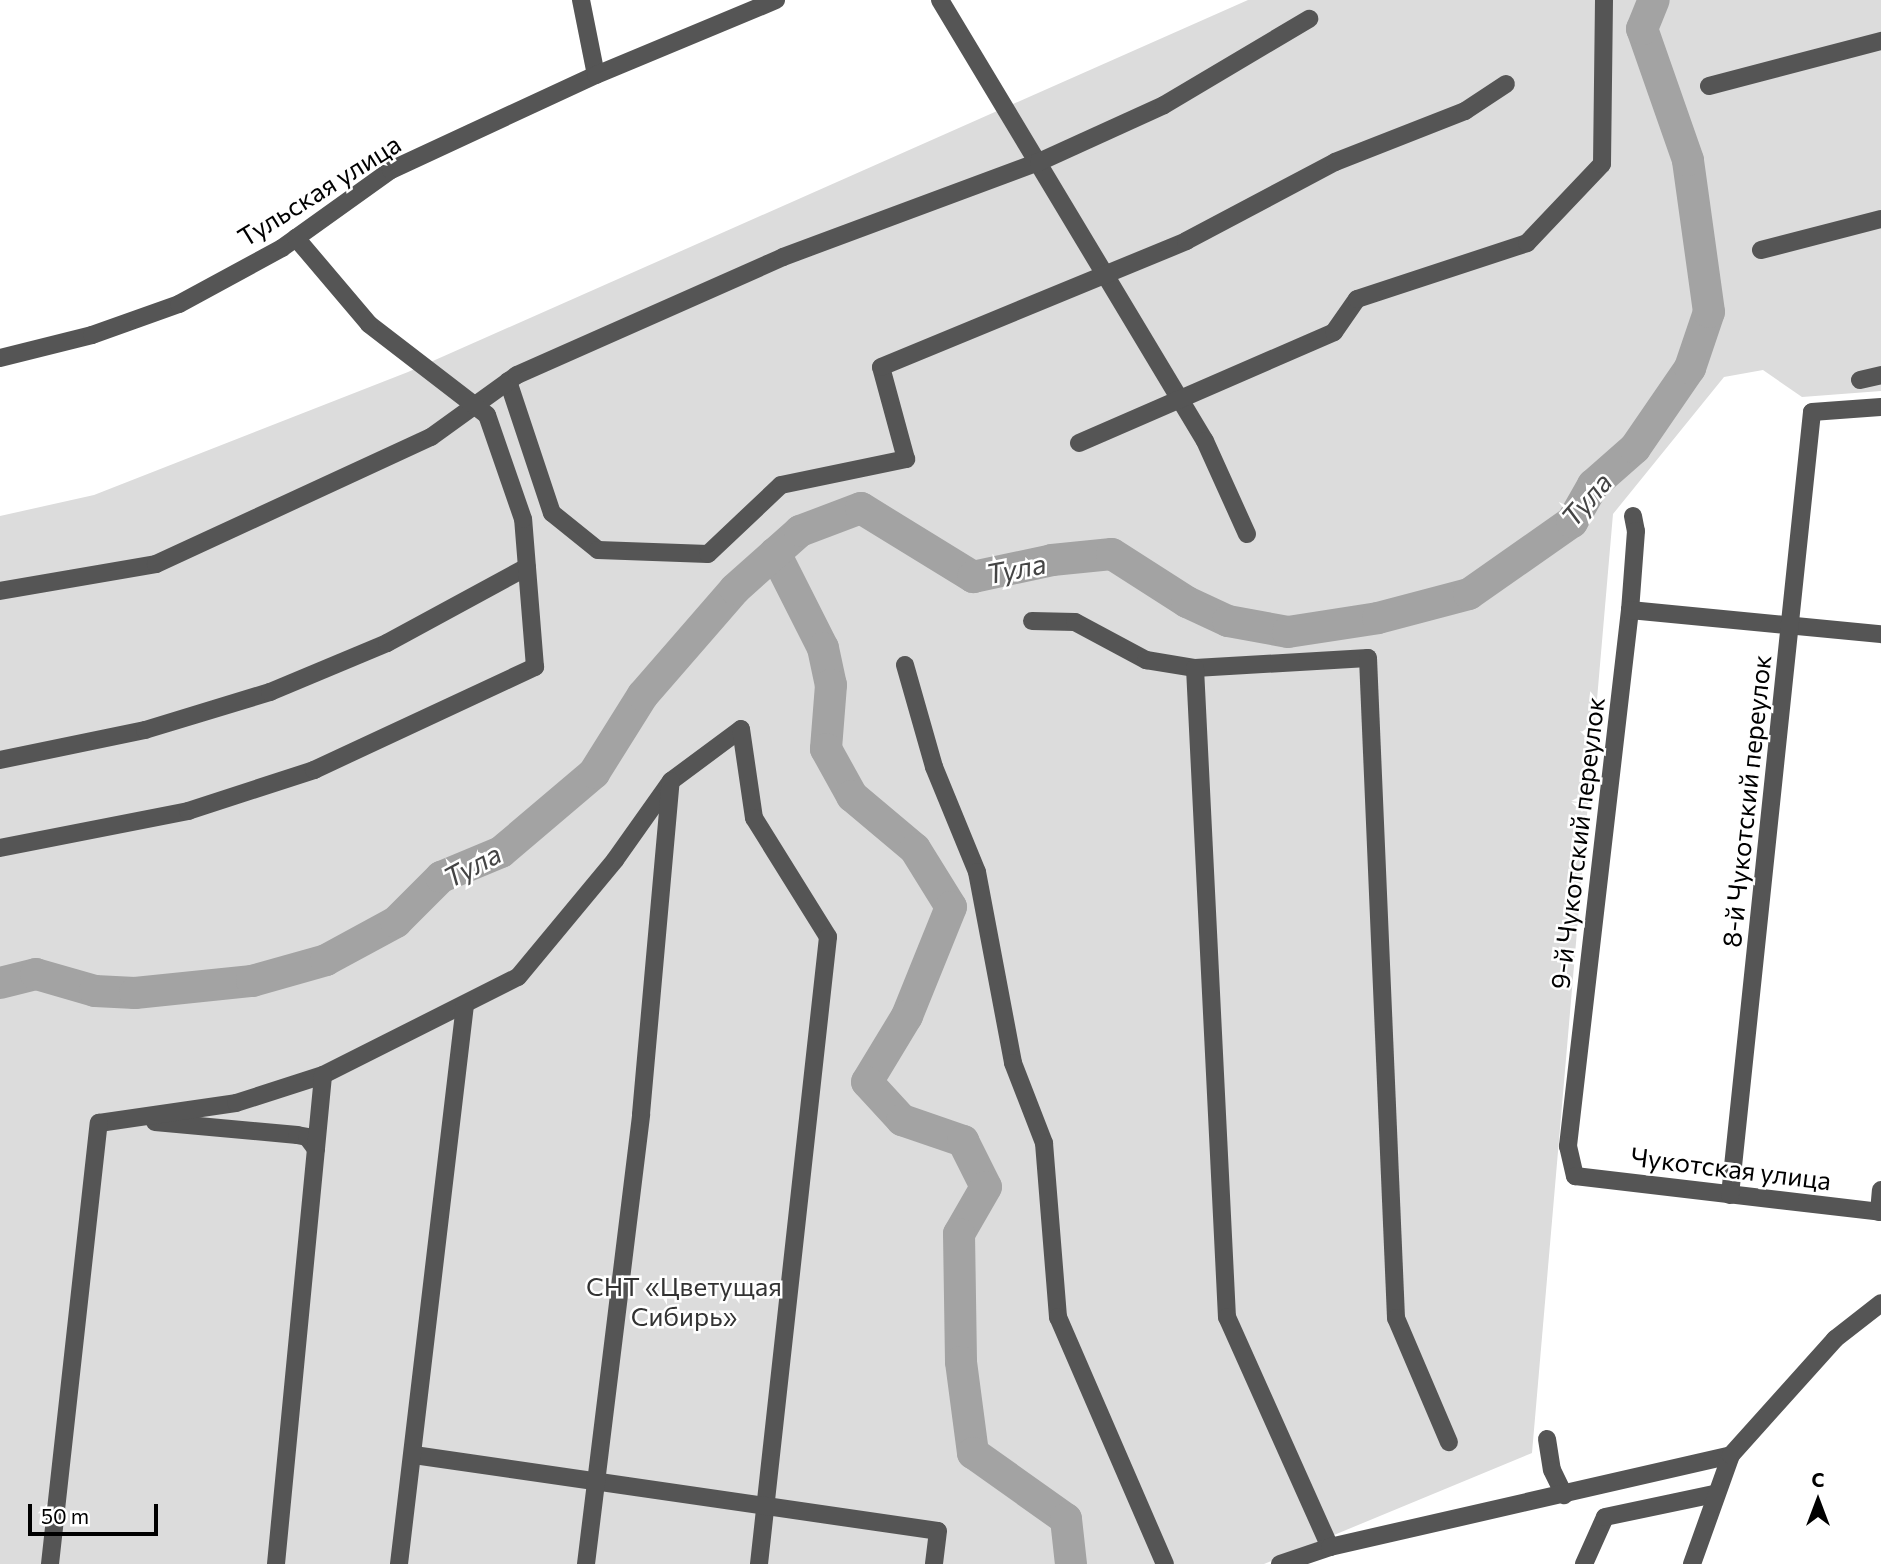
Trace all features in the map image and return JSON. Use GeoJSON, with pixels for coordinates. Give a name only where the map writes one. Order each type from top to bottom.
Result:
{"type":"FeatureCollection","features":[{"type":"Feature","properties":{"kind":"street"},"geometry":{"type":"LineString","coordinates":[[581,0],[596,75]]}},
{"type":"Feature","properties":{"kind":"street","name":"Тульская улица"},"geometry":{"type":"LineString","coordinates":[[0,358],[92,335],[179,304],[296,238],[391,170],[596,75],[776,0]]}},
{"type":"Feature","properties":{"kind":"street"},"geometry":{"type":"LineString","coordinates":[[940,0],[1205,441],[1247,534]]}},
{"type":"Feature","properties":{"kind":"street"},"geometry":{"type":"LineString","coordinates":[[1079,443],[1334,332],[1357,299],[1527,243],[1602,164],[1604,0]]}},
{"type":"Feature","properties":{"kind":"street"},"geometry":{"type":"LineString","coordinates":[[0,591],[156,564],[431,438],[508,382],[783,257],[1039,162],[1164,105],[1310,19]]}},
{"type":"Feature","properties":{"kind":"street"},"geometry":{"type":"LineString","coordinates":[[1709,86],[1881,41]]}},
{"type":"Feature","properties":{"kind":"street"},"geometry":{"type":"LineString","coordinates":[[508,382],[552,513],[598,550],[708,554],[781,485],[906,458],[881,367],[1104,272],[1186,241],[1335,162],[1465,111],[1506,84]]}},
{"type":"Feature","properties":{"kind":"street"},"geometry":{"type":"LineString","coordinates":[[1761,250],[1881,219]]}},
{"type":"Feature","properties":{"kind":"street"},"geometry":{"type":"LineString","coordinates":[[0,848],[188,811],[314,770],[535,667],[523,519],[487,415],[369,324],[296,238]]}},
{"type":"Feature","properties":{"kind":"street"},"geometry":{"type":"LineString","coordinates":[[1860,380],[1881,375]]}},
{"type":"Feature","properties":{"kind":"street","name":"8-й Чукотский переулок"},"geometry":{"type":"LineString","coordinates":[[1730,1195],[1812,412],[1881,407]]}},
{"type":"Feature","properties":{"kind":"street","name":"9-й Чукотский переулок"},"geometry":{"type":"LineString","coordinates":[[1575,1176],[1568,1146],[1630,610],[1636,531],[1633,516]]}},
{"type":"Feature","properties":{"kind":"street"},"geometry":{"type":"LineString","coordinates":[[0,760],[145,730],[270,692],[387,643],[527,567]]}},
{"type":"Feature","properties":{"kind":"street"},"geometry":{"type":"LineString","coordinates":[[1630,610],[1881,635]]}},
{"type":"Feature","properties":{"kind":"street"},"geometry":{"type":"LineString","coordinates":[[1032,621],[1075,622],[1146,660],[1195,668],[1368,658],[1396,1318],[1449,1442]]}},
{"type":"Feature","properties":{"kind":"street"},"geometry":{"type":"LineString","coordinates":[[905,665],[934,767],[977,872],[1013,1063],[1044,1143],[1058,1317],[1165,1564]]}},
{"type":"Feature","properties":{"kind":"street"},"geometry":{"type":"LineString","coordinates":[[1195,668],[1227,1317],[1330,1548]]}},
{"type":"Feature","properties":{"kind":"street"},"geometry":{"type":"LineString","coordinates":[[99,1123],[236,1103],[323,1075],[518,977],[615,860],[671,782],[741,729],[754,818],[828,937],[759,1564]]}},
{"type":"Feature","properties":{"kind":"street"},"geometry":{"type":"LineString","coordinates":[[586,1564],[641,1114],[671,782]]}},
{"type":"Feature","properties":{"kind":"street"},"geometry":{"type":"LineString","coordinates":[[399,1564],[414,1455],[465,1005]]}},
{"type":"Feature","properties":{"kind":"street"},"geometry":{"type":"LineString","coordinates":[[276,1564],[323,1075]]}},
{"type":"Feature","properties":{"kind":"street"},"geometry":{"type":"LineString","coordinates":[[99,1123],[167,1122],[297,1135],[307,1137],[316,1149]]}},
{"type":"Feature","properties":{"kind":"street"},"geometry":{"type":"LineString","coordinates":[[50,1564],[99,1123]]}},
{"type":"Feature","properties":{"kind":"street","name":"Чукотская улица"},"geometry":{"type":"LineString","coordinates":[[1575,1176],[1880,1212]]}},
{"type":"Feature","properties":{"kind":"street"},"geometry":{"type":"LineString","coordinates":[[1880,1212],[1881,1190]]}},
{"type":"Feature","properties":{"kind":"street"},"geometry":{"type":"LineString","coordinates":[[1692,1564],[1714,1494],[1731,1455],[1835,1339],[1881,1303]]}},
{"type":"Feature","properties":{"kind":"street"},"geometry":{"type":"LineString","coordinates":[[1547,1439],[1552,1469],[1564,1495]]}},
{"type":"Feature","properties":{"kind":"street"},"geometry":{"type":"LineString","coordinates":[[414,1455],[597,1484],[938,1531],[934,1564]]}},
{"type":"Feature","properties":{"kind":"street"},"geometry":{"type":"LineString","coordinates":[[1280,1564],[1330,1548],[1731,1455]]}},
{"type":"Feature","properties":{"kind":"street"},"geometry":{"type":"LineString","coordinates":[[1584,1564],[1605,1517],[1714,1494]]}},
{"type":"Feature","properties":{"kind":"green space","name":"СНТ «Цветущая Сибирь»"},"geometry":{"type":"Polygon","coordinates":[[[1248,0],[1881,0],[1881,391],[1802,397],[1763,370],[1724,377],[1613,514],[1532,1453],[1264,1564],[0,1564],[0,516],[94,495],[408,372],[1248,0]]]}},
{"type":"Feature","properties":{"kind":"waterway","name":"Тула"},"geometry":{"type":"LineString","coordinates":[[0,983],[36,974],[95,991],[135,993],[252,981],[326,960],[396,922],[441,877],[501,852],[594,773],[643,695],[735,589],[800,531],[861,508],[973,577],[1052,560],[1112,554],[1187,602],[1228,621],[1288,632],[1378,618],[1469,594],[1572,522],[1593,485],[1635,448],[1690,368],[1709,312],[1688,160],[1642,29],[1654,0]]}},
{"type":"Feature","properties":{"kind":"waterway"},"geometry":{"type":"LineString","coordinates":[[775,553],[823,648],[831,685],[826,749],[852,796],[915,849],[951,907],[907,1016],[867,1082],[902,1120],[963,1141],[986,1187],[959,1234],[961,1362],[973,1453],[1066,1519],[1071,1564]]}}]}
